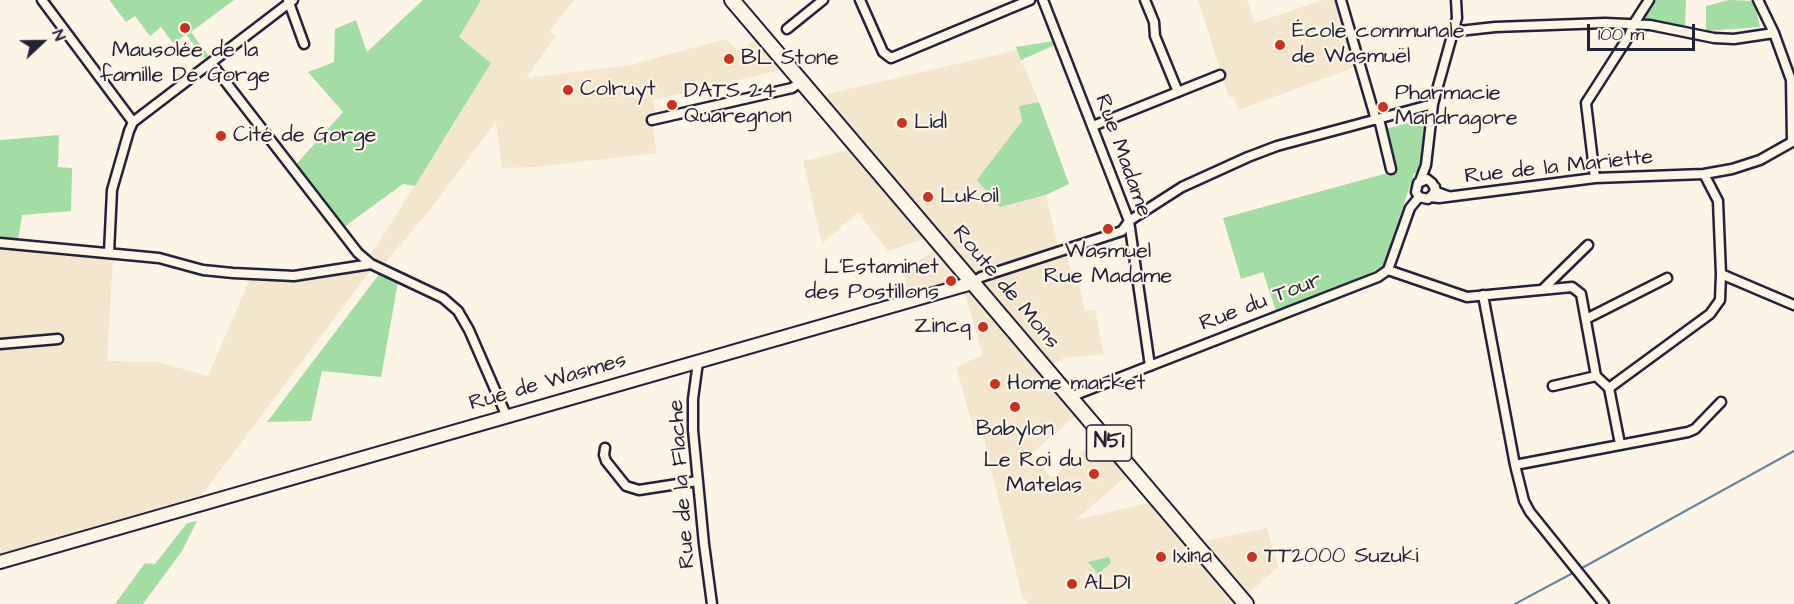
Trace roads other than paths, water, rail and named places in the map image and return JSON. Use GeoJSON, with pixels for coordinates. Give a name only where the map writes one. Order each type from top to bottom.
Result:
{"type":"FeatureCollection","features":[{"type":"Feature","properties":{"kind":"main road","name":"Route de Mons"},"geometry":{"type":"LineString","coordinates":[[732,0],[1246,604]]}},
{"type":"Feature","properties":{"kind":"street"},"geometry":{"type":"LineString","coordinates":[[42,0],[133,122]]}},
{"type":"Feature","properties":{"kind":"street"},"geometry":{"type":"LineString","coordinates":[[787,29],[823,0]]}},
{"type":"Feature","properties":{"kind":"street"},"geometry":{"type":"LineString","coordinates":[[860,0],[883,52],[895,58],[1030,0]]}},
{"type":"Feature","properties":{"kind":"street","name":"Rue Madame"},"geometry":{"type":"LineString","coordinates":[[1043,0],[1129,221],[1150,366]]}},
{"type":"Feature","properties":{"kind":"street"},"geometry":{"type":"LineString","coordinates":[[1145,0],[1154,22],[1155,36],[1178,92]]}},
{"type":"Feature","properties":{"kind":"street"},"geometry":{"type":"LineString","coordinates":[[1341,0],[1391,169]]}},
{"type":"Feature","properties":{"kind":"street"},"geometry":{"type":"LineString","coordinates":[[1456,0],[1457,18],[1433,104],[1424,187],[1410,208],[1388,270],[1467,297],[1572,287],[1581,294],[1596,376],[1609,388],[1620,444]]}},
{"type":"Feature","properties":{"kind":"street"},"geometry":{"type":"LineString","coordinates":[[1595,178],[1586,103],[1649,0]]}},
{"type":"Feature","properties":{"kind":"street"},"geometry":{"type":"LineString","coordinates":[[1758,0],[1774,33],[1791,80],[1793,146]]}},
{"type":"Feature","properties":{"kind":"street"},"geometry":{"type":"LineString","coordinates":[[109,253],[112,190],[133,122],[290,1],[304,44]]}},
{"type":"Feature","properties":{"kind":"street"},"geometry":{"type":"LineString","coordinates":[[1451,35],[1459,31],[1495,27],[1605,23],[1650,25],[1714,38],[1734,39],[1774,33]]}},
{"type":"Feature","properties":{"kind":"street"},"geometry":{"type":"LineString","coordinates":[[211,63],[358,253],[371,264],[443,298],[458,311],[469,330],[507,417]]}},
{"type":"Feature","properties":{"kind":"street"},"geometry":{"type":"LineString","coordinates":[[1093,126],[1220,75]]}},
{"type":"Feature","properties":{"kind":"street"},"geometry":{"type":"LineString","coordinates":[[651,120],[792,88],[801,82]]}},
{"type":"Feature","properties":{"kind":"street"},"geometry":{"type":"LineString","coordinates":[[972,282],[981,277],[1122,231],[1129,221],[1182,187],[1248,157],[1277,146],[1433,104]]}},
{"type":"Feature","properties":{"kind":"street","name":"Rue de la Mariette"},"geometry":{"type":"LineString","coordinates":[[1452,196],[1424,187],[1425,199],[1430,197],[1452,196],[1595,178],[1704,174],[1732,169],[1793,146]]}},
{"type":"Feature","properties":{"kind":"street"},"geometry":{"type":"LineString","coordinates":[[1609,388],[1710,314],[1720,300],[1718,201],[1704,174]]}},
{"type":"Feature","properties":{"kind":"street"},"geometry":{"type":"LineString","coordinates":[[0,243],[159,258],[203,270],[294,276],[371,264]]}},
{"type":"Feature","properties":{"kind":"street"},"geometry":{"type":"LineString","coordinates":[[1543,290],[1588,245]]}},
{"type":"Feature","properties":{"kind":"street","name":"Rue du Tour"},"geometry":{"type":"LineString","coordinates":[[1070,397],[1378,277],[1388,270]]}},
{"type":"Feature","properties":{"kind":"street"},"geometry":{"type":"LineString","coordinates":[[1721,274],[1794,305]]}},
{"type":"Feature","properties":{"kind":"street"},"geometry":{"type":"LineString","coordinates":[[1586,319],[1667,278]]}},
{"type":"Feature","properties":{"kind":"street","name":"Rue de Wasmes"},"geometry":{"type":"LineString","coordinates":[[0,562],[972,282]]}},
{"type":"Feature","properties":{"kind":"street"},"geometry":{"type":"LineString","coordinates":[[1483,295],[1521,493],[1530,512],[1604,604]]}},
{"type":"Feature","properties":{"kind":"street"},"geometry":{"type":"LineString","coordinates":[[0,344],[58,339]]}},
{"type":"Feature","properties":{"kind":"street","name":"Rue de la Flache"},"geometry":{"type":"LineString","coordinates":[[698,362],[692,412],[697,481],[712,604]]}},
{"type":"Feature","properties":{"kind":"street"},"geometry":{"type":"LineString","coordinates":[[1554,386],[1596,376]]}},
{"type":"Feature","properties":{"kind":"street"},"geometry":{"type":"LineString","coordinates":[[1515,465],[1692,431],[1721,402]]}},
{"type":"Feature","properties":{"kind":"street"},"geometry":{"type":"LineString","coordinates":[[605,448],[606,461],[627,486],[639,490],[697,481]]}},
{"type":"Feature","properties":{"kind":"waterway"},"geometry":{"type":"LineString","coordinates":[[1582,568],[1794,451]]}},
{"type":"Feature","properties":{"kind":"waterway"},"geometry":{"type":"LineString","coordinates":[[1515,604],[1571,574]]}},
{"type":"Feature","properties":{"kind":"place","name":"Mausolée de la famille De Gorge"},"geometry":{"type":"Point","coordinates":[185,28]}},
{"type":"Feature","properties":{"kind":"place","name":"École communale de Wasmuël"},"geometry":{"type":"Point","coordinates":[1280,45]}},
{"type":"Feature","properties":{"kind":"place","name":"BL Stone"},"geometry":{"type":"Point","coordinates":[729,59]}},
{"type":"Feature","properties":{"kind":"place","name":"Colruyt"},"geometry":{"type":"Point","coordinates":[568,90]}},
{"type":"Feature","properties":{"kind":"place","name":"DATS 24 Quaregnon"},"geometry":{"type":"Point","coordinates":[672,105]}},
{"type":"Feature","properties":{"kind":"place","name":"Pharmacie Mandragore"},"geometry":{"type":"Point","coordinates":[1383,107]}},
{"type":"Feature","properties":{"kind":"place","name":"Lidl"},"geometry":{"type":"Point","coordinates":[902,123]}},
{"type":"Feature","properties":{"kind":"place","name":"Cité de Gorge"},"geometry":{"type":"Point","coordinates":[221,136]}},
{"type":"Feature","properties":{"kind":"place","name":"Lukoil"},"geometry":{"type":"Point","coordinates":[928,197]}},
{"type":"Feature","properties":{"kind":"place","name":"Wasmuel Rue Madame"},"geometry":{"type":"Point","coordinates":[1108,229]}},
{"type":"Feature","properties":{"kind":"place","name":"L'Estaminet des Postillons"},"geometry":{"type":"Point","coordinates":[951,281]}},
{"type":"Feature","properties":{"kind":"place","name":"Zincq"},"geometry":{"type":"Point","coordinates":[983,327]}},
{"type":"Feature","properties":{"kind":"place","name":"Home market"},"geometry":{"type":"Point","coordinates":[995,384]}},
{"type":"Feature","properties":{"kind":"place","name":"Babylon"},"geometry":{"type":"Point","coordinates":[1015,407]}},
{"type":"Feature","properties":{"kind":"place","name":"Le Roi du Matelas"},"geometry":{"type":"Point","coordinates":[1094,474]}},
{"type":"Feature","properties":{"kind":"place","name":"Ixina"},"geometry":{"type":"Point","coordinates":[1161,557]}},
{"type":"Feature","properties":{"kind":"place","name":"TT2000 Suzuki"},"geometry":{"type":"Point","coordinates":[1252,557]}},
{"type":"Feature","properties":{"kind":"place","name":"ALDI"},"geometry":{"type":"Point","coordinates":[1072,584]}}]}
